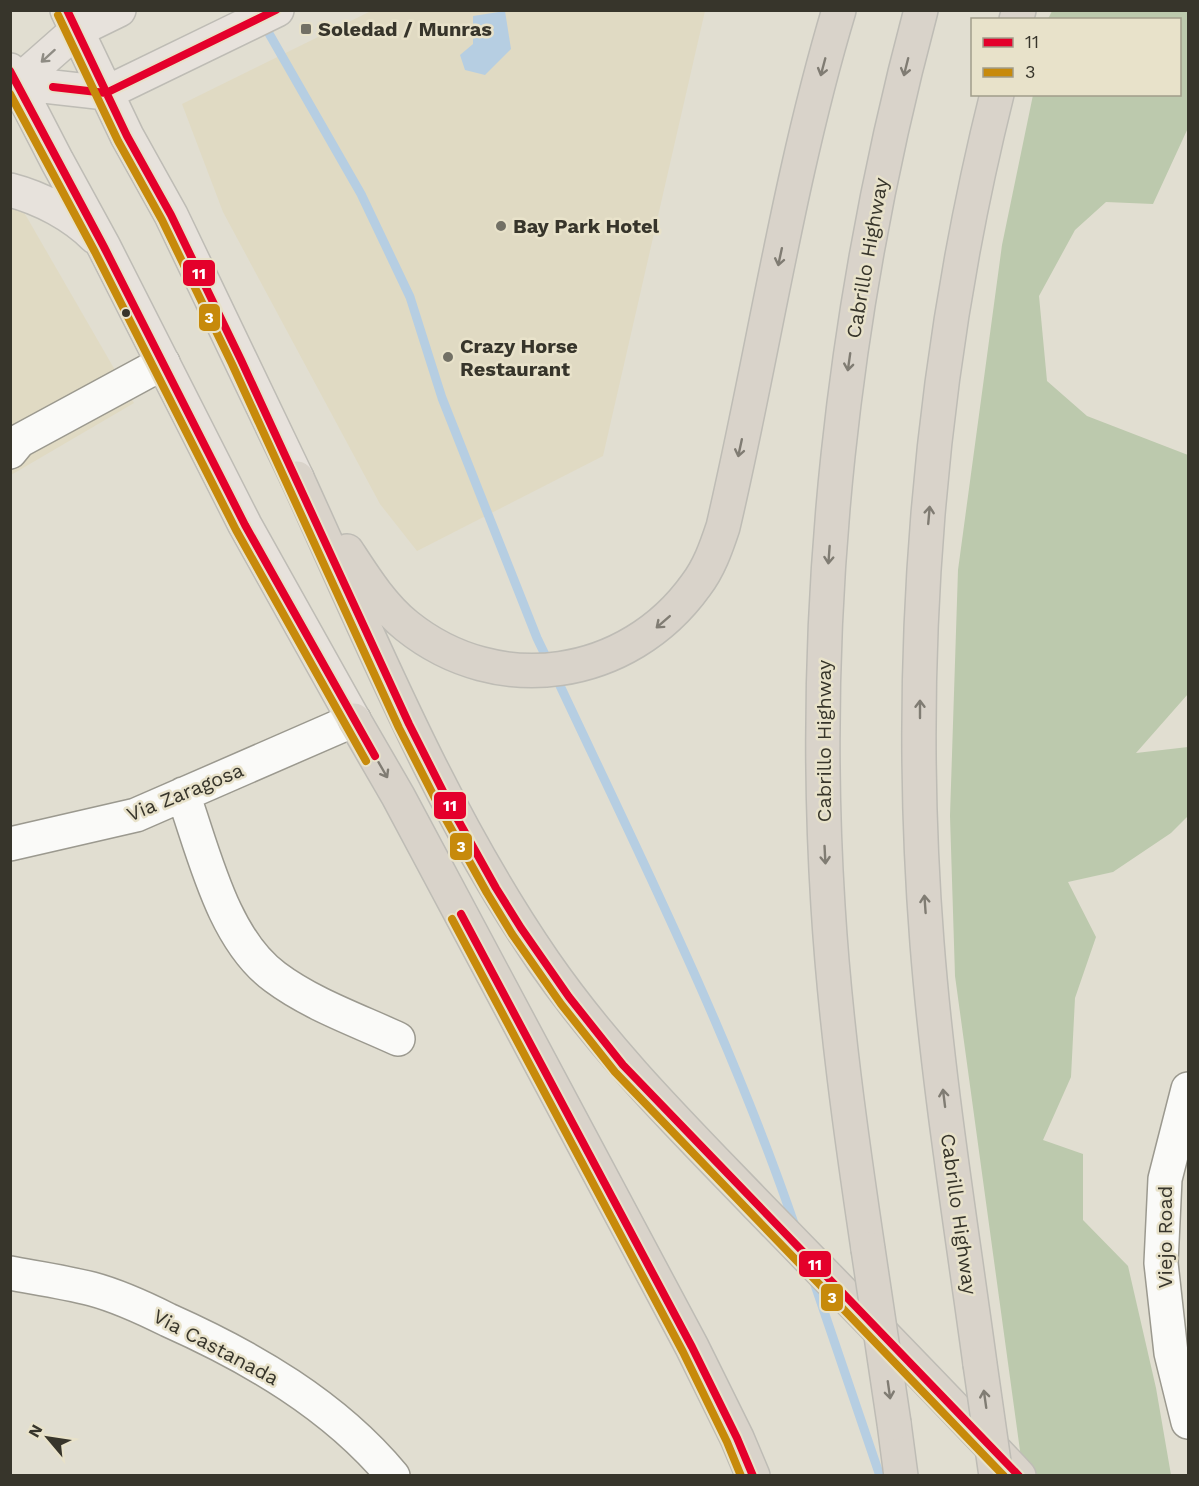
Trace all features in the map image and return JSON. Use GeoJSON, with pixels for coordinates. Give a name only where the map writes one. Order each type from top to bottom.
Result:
{"type":"FeatureCollection","features":[{"type":"Feature","properties":{"kind":"highway"},"geometry":{"type":"LineString","coordinates":[[297,478],[365,579],[391,611],[422,637],[479,664],[539,671],[577,666],[635,643],[662,623],[698,583],[716,548],[723,527],[802,149],[839,10]]}},
{"type":"Feature","properties":{"kind":"highway","name":"Cabrillo Highway"},"geometry":{"type":"LineString","coordinates":[[901,1476],[842,1057],[831,949],[823,772],[825,639],[832,506],[839,441],[856,312],[882,170],[921,10]]}},
{"type":"Feature","properties":{"kind":"highway","name":"Cabrillo Highway"},"geometry":{"type":"LineString","coordinates":[[996,1476],[949,1139],[928,954],[921,824],[920,682],[926,550],[946,354],[968,226],[997,96]]}},
{"type":"Feature","properties":{"kind":"highway"},"geometry":{"type":"LineString","coordinates":[[297,478],[409,724],[453,811],[496,888],[594,1031],[652,1097],[1019,1476]]}},
{"type":"Feature","properties":{"kind":"highway"},"geometry":{"type":"LineString","coordinates":[[354,720],[398,796],[692,1347],[753,1476]]}},
{"type":"Feature","properties":{"kind":"main road"},"geometry":{"type":"LineString","coordinates":[[13,80],[71,21],[119,10]]}},
{"type":"Feature","properties":{"kind":"main road"},"geometry":{"type":"LineString","coordinates":[[13,80],[106,93],[277,10]]}},
{"type":"Feature","properties":{"kind":"main road"},"geometry":{"type":"LineString","coordinates":[[71,21],[130,141],[171,215],[297,478]]}},
{"type":"Feature","properties":{"kind":"main road"},"geometry":{"type":"LineString","coordinates":[[13,80],[105,247],[245,525],[354,720]]}},
{"type":"Feature","properties":{"kind":"main road"},"geometry":{"type":"LineString","coordinates":[[10,190],[39,200],[83,225],[105,247]]}},
{"type":"Feature","properties":{"kind":"street"},"geometry":{"type":"LineString","coordinates":[[13,445],[164,363]]}},
{"type":"Feature","properties":{"kind":"street","name":"Via Zaragosa"},"geometry":{"type":"LineString","coordinates":[[10,844],[136,815],[354,720]]}},
{"type":"Feature","properties":{"kind":"street"},"geometry":{"type":"LineString","coordinates":[[183,794],[225,913],[253,956],[273,976],[301,994],[398,1039]]}},
{"type":"Feature","properties":{"kind":"street","name":"Viejo Road"},"geometry":{"type":"LineString","coordinates":[[1188,1089],[1165,1179],[1161,1263],[1171,1353],[1188,1422]]}},
{"type":"Feature","properties":{"kind":"street","name":"Via Castanada"},"geometry":{"type":"LineString","coordinates":[[10,1273],[92,1289],[140,1307],[237,1353],[317,1404],[345,1426],[393,1476]]}},
{"type":"Feature","properties":{"kind":"shaded area"},"geometry":{"type":"Polygon","coordinates":[[[371,11],[705,11],[603,456],[417,551],[380,504],[223,212],[182,104],[371,11]]]}},
{"type":"Feature","properties":{"kind":"shaded area"},"geometry":{"type":"Polygon","coordinates":[[[10,188],[134,403],[11,475],[10,475],[10,188]]]}},
{"type":"Feature","properties":{"kind":"green space"},"geometry":{"type":"Polygon","coordinates":[[[1052,11],[1188,11],[1188,128],[1153,204],[1106,202],[1075,230],[1039,296],[1047,381],[1087,416],[1188,455],[1188,694],[1136,753],[1188,747],[1188,816],[1171,833],[1113,872],[1068,882],[1096,937],[1075,998],[1071,1077],[1043,1140],[1083,1154],[1083,1220],[1128,1266],[1156,1388],[1171,1475],[1038,1475],[1021,1458],[955,976],[950,816],[958,570],[1002,245],[1033,96],[1181,96],[1181,18],[1048,18],[1052,11]]]}},
{"type":"Feature","properties":{"kind":"water"},"geometry":{"type":"Polygon","coordinates":[[[505,11],[511,49],[485,75],[465,70],[460,55],[473,44],[473,16],[505,11]]]}},
{"type":"Feature","properties":{"kind":"waterway"},"geometry":{"type":"LineString","coordinates":[[263,23],[361,194],[410,297],[442,398],[549,663]]}},
{"type":"Feature","properties":{"kind":"waterway"},"geometry":{"type":"LineString","coordinates":[[555,675],[714,1018],[771,1158],[796,1229]]}},
{"type":"Feature","properties":{"kind":"waterway"},"geometry":{"type":"LineString","coordinates":[[813,1279],[880,1476]]}},
{"type":"Feature","properties":{"kind":"transit line","name":"11"},"geometry":{"type":"LineString","coordinates":[[67,10],[127,136],[171,215],[241,360],[409,724],[453,811],[521,928],[569,997],[623,1065],[1019,1476]]}},
{"type":"Feature","properties":{"kind":"transit line","name":"11"},"geometry":{"type":"LineString","coordinates":[[53,87],[106,93],[276,10]]}},
{"type":"Feature","properties":{"kind":"transit line","name":"3"},"geometry":{"type":"LineString","coordinates":[[58,15],[118,141],[162,220],[232,364],[399,728],[444,816],[512,934],[561,1004],[615,1072],[1004,1476]]}},
{"type":"Feature","properties":{"kind":"transit line","name":"11"},"geometry":{"type":"LineString","coordinates":[[10,71],[104,247],[245,525],[375,756]]}},
{"type":"Feature","properties":{"kind":"transit line","name":"3"},"geometry":{"type":"LineString","coordinates":[[10,94],[95,252],[236,530],[366,761]]}},
{"type":"Feature","properties":{"kind":"transit line","name":"11"},"geometry":{"type":"LineString","coordinates":[[461,914],[692,1347],[753,1476]]}},
{"type":"Feature","properties":{"kind":"transit line","name":"3"},"geometry":{"type":"LineString","coordinates":[[452,919],[683,1352],[741,1476]]}},
{"type":"Feature","properties":{"kind":"place","name":"Soledad / Munras"},"geometry":{"type":"Point","coordinates":[306,29]}},
{"type":"Feature","properties":{"kind":"place","name":"Bay Park Hotel"},"geometry":{"type":"Point","coordinates":[501,226]}},
{"type":"Feature","properties":{"kind":"place","name":"Crazy Horse Restaurant"},"geometry":{"type":"Point","coordinates":[448,357]}}]}
